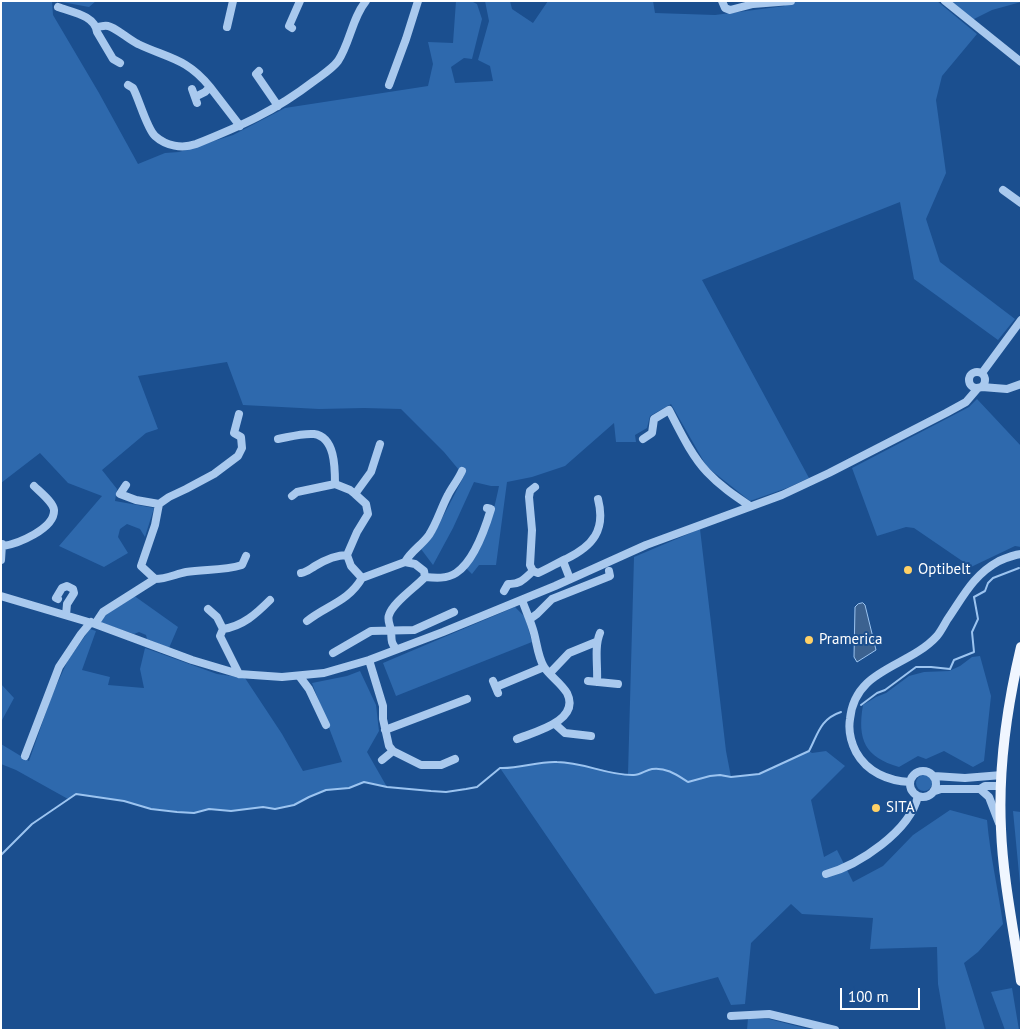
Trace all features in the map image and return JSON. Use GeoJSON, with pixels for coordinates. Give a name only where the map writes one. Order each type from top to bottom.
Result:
{"type":"FeatureCollection","features":[{"type":"Feature","properties":{"kind":"main road"},"geometry":{"type":"LineString","coordinates":[[1021,647],[1012,682],[1001,780],[1001,828],[1021,982]]}},
{"type":"Feature","properties":{"kind":"street"},"geometry":{"type":"LineString","coordinates":[[227,27],[233,1]]}},
{"type":"Feature","properties":{"kind":"street"},"geometry":{"type":"LineString","coordinates":[[292,28],[288,26],[300,1]]}},
{"type":"Feature","properties":{"kind":"street"},"geometry":{"type":"LineString","coordinates":[[128,86],[133,88],[155,136],[169,144],[187,147],[269,112],[306,88],[337,62],[366,1]]}},
{"type":"Feature","properties":{"kind":"street"},"geometry":{"type":"LineString","coordinates":[[388,85],[418,1]]}},
{"type":"Feature","properties":{"kind":"street"},"geometry":{"type":"LineString","coordinates":[[722,1],[726,8],[730,10],[753,4],[790,1]]}},
{"type":"Feature","properties":{"kind":"street"},"geometry":{"type":"LineString","coordinates":[[944,1],[1021,62]]}},
{"type":"Feature","properties":{"kind":"street"},"geometry":{"type":"LineString","coordinates":[[58,7],[86,17],[96,27],[113,60],[120,63]]}},
{"type":"Feature","properties":{"kind":"street"},"geometry":{"type":"LineString","coordinates":[[96,27],[110,26],[139,45],[182,62],[205,81],[240,126]]}},
{"type":"Feature","properties":{"kind":"street"},"geometry":{"type":"LineString","coordinates":[[259,71],[256,74],[278,106]]}},
{"type":"Feature","properties":{"kind":"street"},"geometry":{"type":"LineString","coordinates":[[192,89],[196,100],[210,87]]}},
{"type":"Feature","properties":{"kind":"street"},"geometry":{"type":"LineString","coordinates":[[1003,190],[1021,203]]}},
{"type":"Feature","properties":{"kind":"street"},"geometry":{"type":"LineString","coordinates":[[1,596],[93,623],[192,660],[239,674],[300,677],[324,673],[369,660],[522,600],[646,545],[782,495],[830,473],[966,402],[982,382],[1021,320]]}},
{"type":"Feature","properties":{"kind":"street"},"geometry":{"type":"LineString","coordinates":[[955,407],[965,396],[972,373],[977,371],[982,382],[995,388],[1006,389],[1021,384]]}},
{"type":"Feature","properties":{"kind":"street"},"geometry":{"type":"LineString","coordinates":[[970,383],[973,387],[982,382]]}},
{"type":"Feature","properties":{"kind":"street"},"geometry":{"type":"LineString","coordinates":[[643,439],[652,433],[654,419],[669,410],[694,455],[707,472],[729,492],[750,506]]}},
{"type":"Feature","properties":{"kind":"street"},"geometry":{"type":"LineString","coordinates":[[155,579],[141,566],[155,525],[159,504],[168,497],[214,474],[238,456],[242,448],[241,437],[234,433],[238,414]]}},
{"type":"Feature","properties":{"kind":"street"},"geometry":{"type":"LineString","coordinates":[[278,439],[305,434],[321,436],[328,442],[332,451],[336,484]]}},
{"type":"Feature","properties":{"kind":"street"},"geometry":{"type":"LineString","coordinates":[[355,494],[371,472],[380,444]]}},
{"type":"Feature","properties":{"kind":"street"},"geometry":{"type":"LineString","coordinates":[[405,562],[430,533],[448,494],[454,488],[462,471]]}},
{"type":"Feature","properties":{"kind":"street"},"geometry":{"type":"LineString","coordinates":[[292,496],[298,492],[336,484],[350,490],[366,504],[368,514],[357,532],[347,555],[351,566],[362,578]]}},
{"type":"Feature","properties":{"kind":"street"},"geometry":{"type":"LineString","coordinates":[[126,485],[120,494],[136,500],[159,504]]}},
{"type":"Feature","properties":{"kind":"street"},"geometry":{"type":"LineString","coordinates":[[1,560],[2,544],[30,538],[53,515],[53,507],[34,486]]}},
{"type":"Feature","properties":{"kind":"street"},"geometry":{"type":"LineString","coordinates":[[535,488],[530,492],[529,497],[532,521],[530,565],[533,571],[538,573],[592,547],[601,516],[598,499]]}},
{"type":"Feature","properties":{"kind":"street"},"geometry":{"type":"LineString","coordinates":[[36,502],[43,496]]}},
{"type":"Feature","properties":{"kind":"street"},"geometry":{"type":"LineString","coordinates":[[396,649],[391,643],[391,631],[388,621],[393,607],[425,577],[446,576],[457,572],[471,556],[482,536],[491,509],[487,508]]}},
{"type":"Feature","properties":{"kind":"street"},"geometry":{"type":"LineString","coordinates":[[910,782],[891,779],[878,774],[860,758],[855,750],[850,734],[850,711],[856,697],[864,685],[873,677],[912,655],[938,635],[977,577],[998,562],[1010,556],[1021,554]]}},
{"type":"Feature","properties":{"kind":"street"},"geometry":{"type":"LineString","coordinates":[[301,573],[307,572],[312,567],[330,558],[347,555]]}},
{"type":"Feature","properties":{"kind":"street"},"geometry":{"type":"LineString","coordinates":[[25,756],[59,667],[81,634],[103,612],[155,579],[194,571],[228,570],[242,565],[246,556]]}},
{"type":"Feature","properties":{"kind":"street"},"geometry":{"type":"LineString","coordinates":[[563,561],[570,579]]}},
{"type":"Feature","properties":{"kind":"street"},"geometry":{"type":"LineString","coordinates":[[306,621],[343,600],[362,578],[405,562],[415,564],[424,571],[425,577]]}},
{"type":"Feature","properties":{"kind":"street"},"geometry":{"type":"LineString","coordinates":[[504,591],[508,584],[516,585],[533,571]]}},
{"type":"Feature","properties":{"kind":"street"},"geometry":{"type":"LineString","coordinates":[[530,619],[552,599],[610,576],[609,571]]}},
{"type":"Feature","properties":{"kind":"street"},"geometry":{"type":"LineString","coordinates":[[58,599],[56,598],[64,587],[71,587],[77,591],[68,604],[66,615]]}},
{"type":"Feature","properties":{"kind":"street"},"geometry":{"type":"LineString","coordinates":[[223,629],[247,621],[256,615],[270,600]]}},
{"type":"Feature","properties":{"kind":"street"},"geometry":{"type":"LineString","coordinates":[[516,739],[555,724],[562,719],[568,709],[569,700],[566,692],[547,670],[540,658],[530,619],[522,600]]}},
{"type":"Feature","properties":{"kind":"street"},"geometry":{"type":"LineString","coordinates":[[208,609],[216,617],[223,629]]}},
{"type":"Feature","properties":{"kind":"street"},"geometry":{"type":"LineString","coordinates":[[333,653],[371,631],[414,630],[454,612]]}},
{"type":"Feature","properties":{"kind":"street"},"geometry":{"type":"LineString","coordinates":[[223,629],[220,636],[239,674]]}},
{"type":"Feature","properties":{"kind":"street"},"geometry":{"type":"LineString","coordinates":[[597,682],[598,654],[596,642],[600,633]]}},
{"type":"Feature","properties":{"kind":"street"},"geometry":{"type":"LineString","coordinates":[[496,687],[547,670],[569,653],[596,642]]}},
{"type":"Feature","properties":{"kind":"street"},"geometry":{"type":"LineString","coordinates":[[369,660],[383,706],[388,746],[393,752],[422,765],[441,765],[455,759]]}},
{"type":"Feature","properties":{"kind":"street"},"geometry":{"type":"LineString","coordinates":[[300,677],[309,689],[315,710],[326,725]]}},
{"type":"Feature","properties":{"kind":"street"},"geometry":{"type":"LineString","coordinates":[[588,681],[618,684]]}},
{"type":"Feature","properties":{"kind":"street"},"geometry":{"type":"LineString","coordinates":[[385,730],[467,699]]}},
{"type":"Feature","properties":{"kind":"street"},"geometry":{"type":"LineString","coordinates":[[555,724],[565,733],[591,736]]}},
{"type":"Feature","properties":{"kind":"street"},"geometry":{"type":"LineString","coordinates":[[382,760],[393,752]]}},
{"type":"Feature","properties":{"kind":"street"},"geometry":{"type":"LineString","coordinates":[[934,776],[937,784],[934,791],[927,797],[918,796],[912,791],[910,782],[914,774],[922,771],[927,771],[934,776],[1001,780]]}},
{"type":"Feature","properties":{"kind":"street"},"geometry":{"type":"LineString","coordinates":[[934,791],[942,789],[980,789],[1001,780]]}},
{"type":"Feature","properties":{"kind":"street"},"geometry":{"type":"LineString","coordinates":[[980,789],[989,797],[1001,828]]}},
{"type":"Feature","properties":{"kind":"street"},"geometry":{"type":"LineString","coordinates":[[826,874],[855,862],[888,838],[907,820],[918,796]]}},
{"type":"Feature","properties":{"kind":"street"},"geometry":{"type":"LineString","coordinates":[[731,1016],[770,1014],[835,1030]]}},
{"type":"Feature","properties":{"kind":"shaded area"},"geometry":{"type":"Polygon","coordinates":[[[1,1],[52,1],[53,15],[138,164],[165,153],[179,152],[233,135],[285,108],[428,86],[433,64],[428,42],[453,43],[456,1],[471,1],[477,4],[482,19],[472,59],[464,58],[451,67],[455,83],[493,81],[490,66],[478,60],[489,21],[485,1],[510,1],[512,9],[533,23],[548,1],[653,1],[655,13],[715,15],[785,6],[778,1],[937,1],[977,34],[942,76],[936,100],[946,173],[926,219],[940,262],[1015,319],[998,340],[914,279],[900,202],[702,280],[809,478],[750,501],[707,467],[671,404],[650,416],[647,428],[635,435],[636,442],[616,442],[614,423],[565,466],[532,477],[507,482],[496,565],[479,565],[472,574],[466,568],[479,548],[487,529],[499,486],[474,482],[453,528],[433,565],[421,549],[434,534],[464,476],[444,452],[401,409],[319,409],[243,405],[227,362],[138,376],[158,429],[146,433],[102,470],[117,489],[115,501],[154,508],[145,537],[140,529],[127,524],[120,529],[118,537],[128,553],[104,567],[59,546],[102,496],[68,483],[40,453],[1,483],[1,1]]]}},
{"type":"Feature","properties":{"kind":"shaded area"},"geometry":{"type":"Polygon","coordinates":[[[56,1],[96,1],[89,7],[56,1]]]}},
{"type":"Feature","properties":{"kind":"shaded area"},"geometry":{"type":"Polygon","coordinates":[[[951,1],[1021,2],[992,10],[972,20],[951,1]]]}},
{"type":"Feature","properties":{"kind":"shaded area"},"geometry":{"type":"Polygon","coordinates":[[[977,399],[1021,446],[1021,547],[1015,546],[971,567],[914,528],[906,527],[877,536],[852,468],[969,407],[977,399]]]}},
{"type":"Feature","properties":{"kind":"shaded area"},"geometry":{"type":"Polygon","coordinates":[[[700,529],[726,751],[731,777],[759,774],[809,751],[812,753],[826,751],[845,766],[811,800],[824,857],[837,850],[853,882],[883,866],[913,835],[950,810],[987,820],[1003,924],[978,952],[964,963],[985,1030],[946,1030],[938,984],[937,947],[870,949],[873,918],[802,914],[791,904],[751,943],[745,1004],[731,1005],[718,977],[655,994],[500,768],[558,762],[628,774],[634,557],[700,529]]]}},
{"type":"Feature","properties":{"kind":"shaded area"},"geometry":{"type":"Polygon","coordinates":[[[133,595],[178,627],[169,648],[147,639],[146,635],[139,632],[134,634],[99,622],[109,610],[133,595]]]}},
{"type":"Feature","properties":{"kind":"shaded area"},"geometry":{"type":"Polygon","coordinates":[[[863,603],[876,650],[857,662],[854,657],[855,607],[863,603]]]}},
{"type":"Feature","properties":{"kind":"shaded area"},"geometry":{"type":"Polygon","coordinates":[[[515,607],[525,617],[532,642],[396,696],[383,663],[515,607]]]}},
{"type":"Feature","properties":{"kind":"shaded area"},"geometry":{"type":"Polygon","coordinates":[[[90,629],[96,631],[82,670],[110,677],[108,685],[144,688],[140,669],[145,648],[217,674],[245,678],[282,734],[303,771],[342,762],[312,683],[347,676],[360,671],[376,705],[379,731],[367,752],[387,787],[363,782],[349,788],[326,791],[294,805],[275,809],[263,807],[231,811],[209,809],[194,813],[151,809],[124,801],[77,794],[68,799],[16,770],[1,764],[1,744],[29,761],[52,695],[68,660],[90,629]]]}},
{"type":"Feature","properties":{"kind":"shaded area"},"geometry":{"type":"Polygon","coordinates":[[[980,656],[991,696],[984,761],[973,767],[944,751],[926,759],[918,756],[899,767],[887,763],[871,752],[866,745],[861,728],[863,705],[886,693],[909,676],[924,672],[949,671],[972,657],[980,656]]]}},
{"type":"Feature","properties":{"kind":"shaded area"},"geometry":{"type":"Polygon","coordinates":[[[1,684],[14,698],[1,722],[1,684]]]}},
{"type":"Feature","properties":{"kind":"shaded area"},"geometry":{"type":"Polygon","coordinates":[[[924,775],[932,783],[924,791],[916,783],[924,775]]]}},
{"type":"Feature","properties":{"kind":"shaded area"},"geometry":{"type":"Polygon","coordinates":[[[1013,811],[1021,812],[1021,891],[1020,884],[1013,811]]]}},
{"type":"Feature","properties":{"kind":"shaded area"},"geometry":{"type":"Polygon","coordinates":[[[1012,988],[1019,1030],[1005,1030],[991,992],[1012,988]]]}},
{"type":"Feature","properties":{"kind":"shaded area"},"geometry":{"type":"Polygon","coordinates":[[[748,1018],[769,1019],[812,1030],[747,1030],[748,1018]]]}},
{"type":"Feature","properties":{"kind":"waterway"},"geometry":{"type":"LineString","coordinates":[[861,705],[916,667],[950,669],[954,660],[974,652],[972,632],[978,619],[974,597],[985,591],[988,583],[993,578],[1019,568]]}},
{"type":"Feature","properties":{"kind":"waterway"},"geometry":{"type":"LineString","coordinates":[[1,855],[32,824],[76,794],[124,801],[151,809],[177,812],[194,813],[209,809],[231,811],[263,807],[275,809],[294,805],[326,790],[349,788],[364,782],[387,787],[431,791],[446,792],[466,789],[477,787],[500,768],[550,762],[577,764],[624,775],[636,775],[652,769],[662,769],[688,782],[710,776],[731,777],[759,774],[809,751],[824,723],[841,712]]}},
{"type":"Feature","properties":{"kind":"place","name":"Optibelt"},"geometry":{"type":"Point","coordinates":[908,570]}},
{"type":"Feature","properties":{"kind":"place","name":"Pramerica"},"geometry":{"type":"Point","coordinates":[809,640]}},
{"type":"Feature","properties":{"kind":"place","name":"SITA"},"geometry":{"type":"Point","coordinates":[876,808]}}]}
